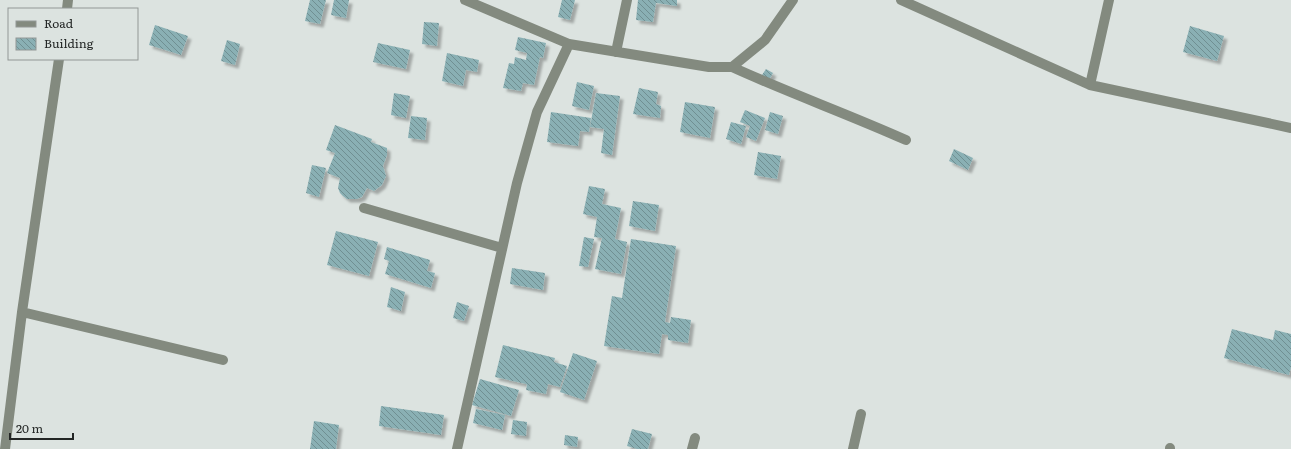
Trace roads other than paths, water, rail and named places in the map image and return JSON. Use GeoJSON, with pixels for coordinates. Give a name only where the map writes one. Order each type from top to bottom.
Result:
{"type":"FeatureCollection","features":[{"type":"Feature","properties":{"kind":"street"},"geometry":{"type":"LineString","coordinates":[[465,0],[569,44],[709,67],[732,67],[780,88],[871,124],[906,140]]}},
{"type":"Feature","properties":{"kind":"street"},"geometry":{"type":"LineString","coordinates":[[616,52],[627,0]]}},
{"type":"Feature","properties":{"kind":"street"},"geometry":{"type":"LineString","coordinates":[[732,67],[765,40],[793,0]]}},
{"type":"Feature","properties":{"kind":"street"},"geometry":{"type":"LineString","coordinates":[[901,0],[1090,85],[1291,128]]}},
{"type":"Feature","properties":{"kind":"street"},"geometry":{"type":"LineString","coordinates":[[1090,85],[1108,0]]}},
{"type":"Feature","properties":{"kind":"street"},"geometry":{"type":"LineString","coordinates":[[457,449],[517,183],[537,112],[569,44]]}},
{"type":"Feature","properties":{"kind":"street"},"geometry":{"type":"LineString","coordinates":[[5,449],[22,312],[59,60]]}},
{"type":"Feature","properties":{"kind":"street"},"geometry":{"type":"LineString","coordinates":[[364,208],[502,248]]}},
{"type":"Feature","properties":{"kind":"street"},"geometry":{"type":"LineString","coordinates":[[22,312],[223,360]]}},
{"type":"Feature","properties":{"kind":"street"},"geometry":{"type":"LineString","coordinates":[[853,449],[861,414]]}},
{"type":"Feature","properties":{"kind":"street"},"geometry":{"type":"LineString","coordinates":[[692,449],[694,438]]}}]}
